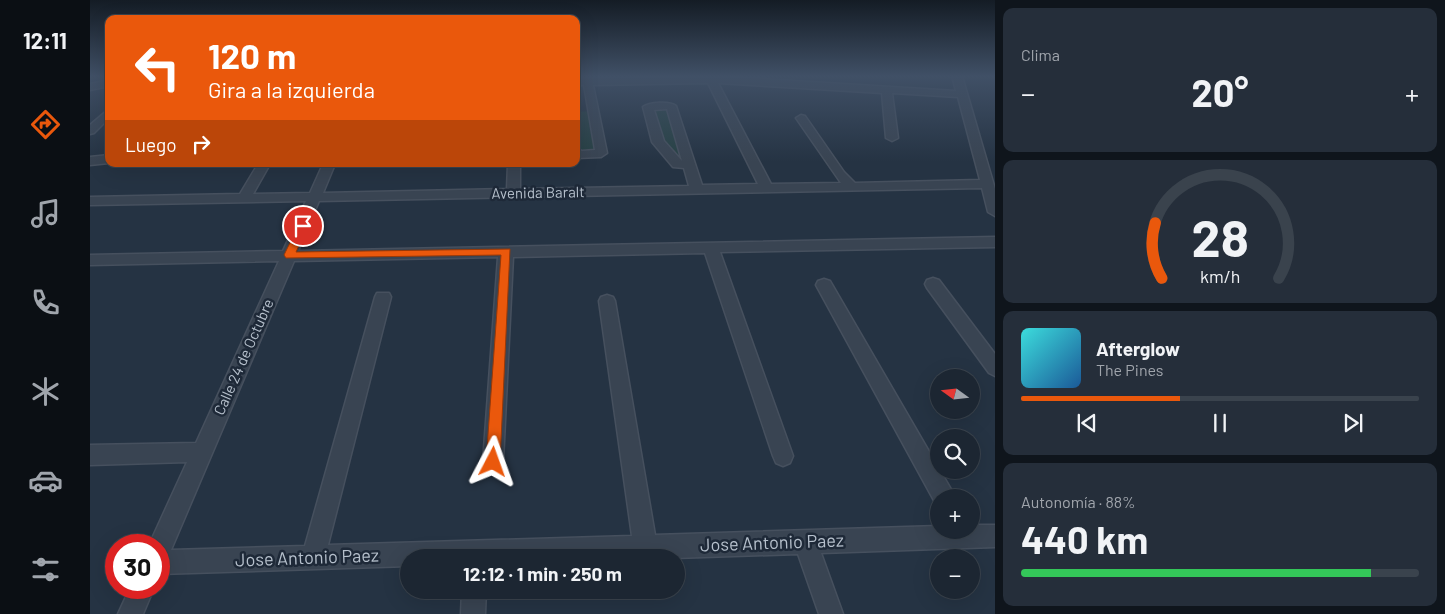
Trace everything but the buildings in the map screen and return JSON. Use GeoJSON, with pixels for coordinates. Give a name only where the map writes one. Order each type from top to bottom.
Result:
{"type":"FeatureCollection","features":[{"type":"Feature","properties":{"kind":"street"},"geometry":{"type":"LineString","coordinates":[[580,155],[600,154],[587,110],[587,105]]}},
{"type":"Feature","properties":{"kind":"street"},"geometry":{"type":"LineString","coordinates":[[724,105],[768,189]]}},
{"type":"Feature","properties":{"kind":"street"},"geometry":{"type":"LineString","coordinates":[[889,105],[892,138]]}},
{"type":"Feature","properties":{"kind":"street"},"geometry":{"type":"LineString","coordinates":[[964,105],[995,212]]}},
{"type":"Feature","properties":{"kind":"street"},"geometry":{"type":"LineString","coordinates":[[690,165],[678,164],[658,142],[648,107],[671,106],[690,165],[697,190]]}},
{"type":"Feature","properties":{"kind":"street"},"geometry":{"type":"LineString","coordinates":[[90,118],[105,115]]}},
{"type":"Feature","properties":{"kind":"street"},"geometry":{"type":"LineString","coordinates":[[90,131],[105,115]]}},
{"type":"Feature","properties":{"kind":"street"},"geometry":{"type":"LineString","coordinates":[[801,118],[840,175],[852,188]]}},
{"type":"Feature","properties":{"kind":"street"},"geometry":{"type":"LineString","coordinates":[[90,160],[105,159]]}},
{"type":"Feature","properties":{"kind":"street"},"geometry":{"type":"LineString","coordinates":[[244,199],[262,167]]}},
{"type":"Feature","properties":{"kind":"street","name":"Calle 24 de Octubre"},"geometry":{"type":"LineString","coordinates":[[166,534],[316,198],[328,167]]}},
{"type":"Feature","properties":{"kind":"street"},"geometry":{"type":"LineString","coordinates":[[513,194],[514,167]]}},
{"type":"Feature","properties":{"kind":"street","name":"Avenida Baralt"},"geometry":{"type":"LineString","coordinates":[[90,201],[986,184]]}},
{"type":"Feature","properties":{"kind":"street"},"geometry":{"type":"LineString","coordinates":[[90,260],[995,242]]}},
{"type":"Feature","properties":{"kind":"street"},"geometry":{"type":"LineString","coordinates":[[711,248],[784,456]]}},
{"type":"Feature","properties":{"kind":"street"},"geometry":{"type":"LineString","coordinates":[[493,462],[506,252]]}},
{"type":"Feature","properties":{"kind":"street"},"geometry":{"type":"LineString","coordinates":[[824,284],[940,489]]}},
{"type":"Feature","properties":{"kind":"street"},"geometry":{"type":"LineString","coordinates":[[933,284],[995,368]]}},
{"type":"Feature","properties":{"kind":"street"},"geometry":{"type":"LineString","coordinates":[[313,557],[383,297]]}},
{"type":"Feature","properties":{"kind":"street"},"geometry":{"type":"LineString","coordinates":[[607,301],[645,547]]}},
{"type":"Feature","properties":{"kind":"street"},"geometry":{"type":"LineString","coordinates":[[90,455],[202,452]]}},
{"type":"Feature","properties":{"kind":"street","name":"Jose Antonio Paez"},"geometry":{"type":"LineString","coordinates":[[980,535],[995,536]]}},
{"type":"Feature","properties":{"kind":"street","name":"Jose Antonio Paez"},"geometry":{"type":"LineString","coordinates":[[602,549],[930,536]]}},
{"type":"Feature","properties":{"kind":"street"},"geometry":{"type":"LineString","coordinates":[[806,542],[831,614]]}},
{"type":"Feature","properties":{"kind":"street","name":"Jose Antonio Paez"},"geometry":{"type":"LineString","coordinates":[[170,562],[400,556]]}},
{"type":"Feature","properties":{"kind":"street"},"geometry":{"type":"LineString","coordinates":[[130,614],[137,599]]}},
{"type":"Feature","properties":{"kind":"street"},"geometry":{"type":"LineString","coordinates":[[473,614],[474,599]]}},
{"type":"Feature","properties":{"kind":"green space"},"geometry":{"type":"Polygon","coordinates":[[[653,108],[668,108],[684,161],[680,161],[665,144],[653,108]]]}},
{"type":"Feature","properties":{"kind":"green space"},"geometry":{"type":"Polygon","coordinates":[[[589,111],[596,151],[580,152],[580,112],[589,111]]]}},
{"type":"Feature","properties":{"kind":"route"},"geometry":{"type":"LineString","coordinates":[[303,226],[290,255],[506,252],[493,462]]}}]}
